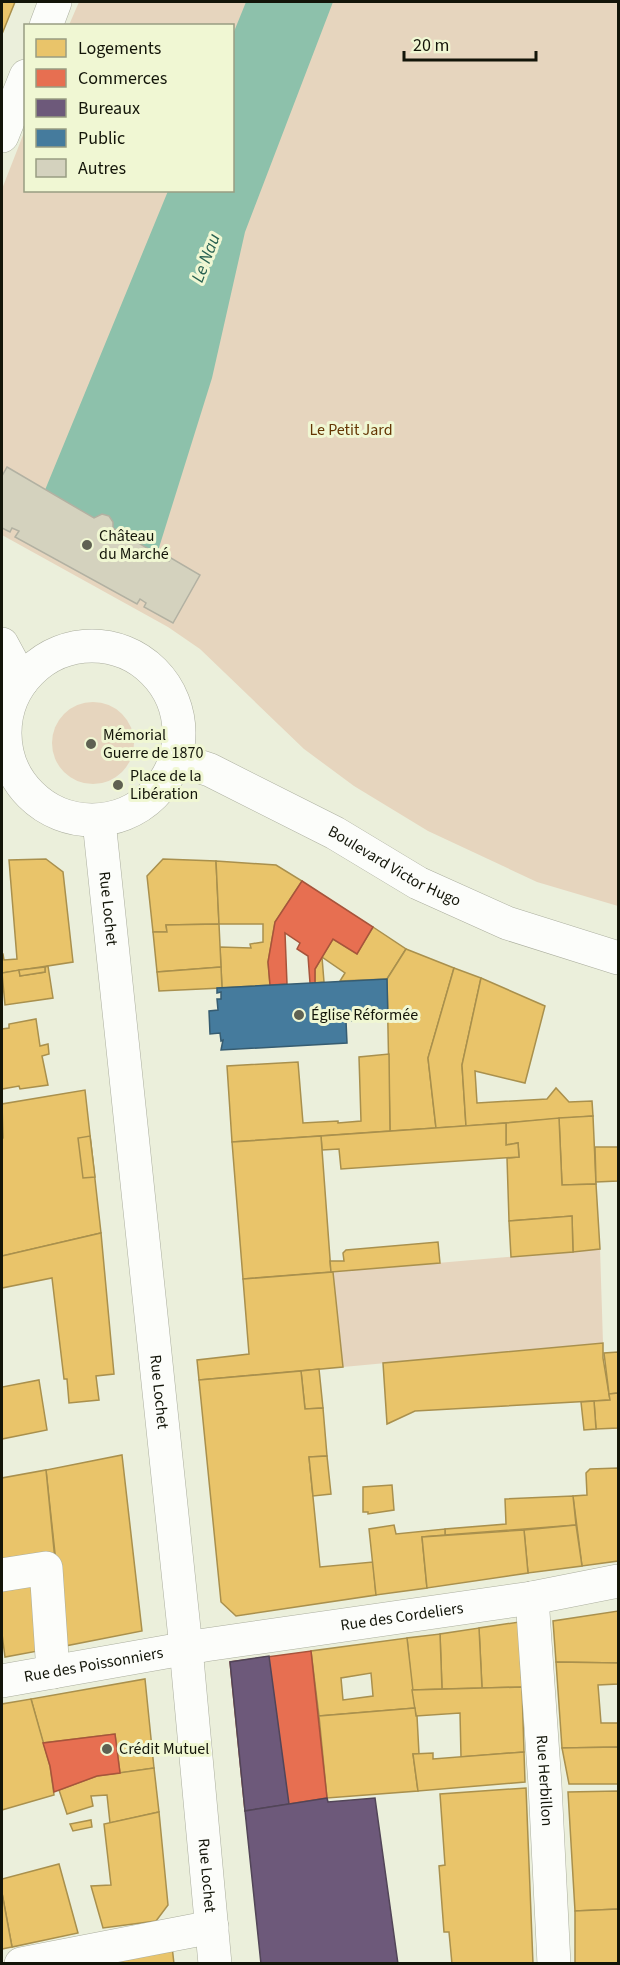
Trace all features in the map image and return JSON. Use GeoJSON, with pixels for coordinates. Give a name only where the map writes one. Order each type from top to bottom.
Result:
{"type":"FeatureCollection","features":[{"type":"Feature","properties":{"kind":"street"},"geometry":{"type":"LineString","coordinates":[[46,24],[55,2]]}},
{"type":"Feature","properties":{"kind":"street"},"geometry":{"type":"LineString","coordinates":[[2,136],[24,81]]}},
{"type":"Feature","properties":{"kind":"street"},"geometry":{"type":"LineString","coordinates":[[2,644],[22,681]]}},
{"type":"Feature","properties":{"kind":"street"},"geometry":{"type":"LineString","coordinates":[[93,645],[119,650],[144,662],[163,681],[176,705],[181,732],[177,759],[165,783],[147,802],[125,815],[99,821],[74,819],[15,799],[15,775],[6,752],[4,727],[10,703],[22,681],[41,662],[65,650],[93,645]]}},
{"type":"Feature","properties":{"kind":"street","name":"Boulevard Victor Hugo"},"geometry":{"type":"LineString","coordinates":[[177,759],[210,770],[334,833],[418,883],[507,923],[618,958]]}},
{"type":"Feature","properties":{"kind":"street","name":"Rue Lochet"},"geometry":{"type":"LineString","coordinates":[[99,821],[186,1648],[215,1964]]}},
{"type":"Feature","properties":{"kind":"street"},"geometry":{"type":"LineString","coordinates":[[2,1575],[46,1568],[53,1672]]}},
{"type":"Feature","properties":{"kind":"street","name":"Rue des Cordeliers"},"geometry":{"type":"LineString","coordinates":[[186,1648],[532,1598],[618,1581]]}},
{"type":"Feature","properties":{"kind":"street","name":"Rue Herbillon"},"geometry":{"type":"LineString","coordinates":[[532,1598],[554,1964]]}},
{"type":"Feature","properties":{"kind":"street","name":"Rue des Poissonniers"},"geometry":{"type":"LineString","coordinates":[[2,1681],[186,1648]]}},
{"type":"Feature","properties":{"kind":"street"},"geometry":{"type":"LineString","coordinates":[[21,1964],[212,1927]]}},
{"type":"Feature","properties":{"kind":"green space","name":"Le Petit Jard"},"geometry":{"type":"Polygon","coordinates":[[[79,2],[618,2],[618,906],[537,882],[428,831],[354,786],[304,749],[200,649],[168,627],[2,535],[2,189],[24,133],[24,192],[234,192],[234,24],[69,24],[79,2]]]}},
{"type":"Feature","properties":{"kind":"green space"},"geometry":{"type":"Polygon","coordinates":[[[93,702],[109,705],[122,714],[131,727],[134,743],[131,759],[122,772],[109,781],[93,784],[77,781],[64,772],[55,759],[52,743],[55,727],[64,714],[77,705],[93,702]]]}},
{"type":"Feature","properties":{"kind":"green space"},"geometry":{"type":"Polygon","coordinates":[[[600,1249],[603,1343],[343,1367],[333,1272],[600,1249]]]}},
{"type":"Feature","properties":{"kind":"water","name":"Le Nau"},"geometry":{"type":"Polygon","coordinates":[[[246,2],[333,2],[245,232],[212,378],[157,554],[113,528],[113,522],[109,516],[102,514],[94,518],[45,490],[168,192],[234,192],[234,32],[246,2]]]}},
{"type":"Feature","properties":{"kind":"building: Logements"},"geometry":{"type":"Polygon","coordinates":[[[2,2],[15,2],[2,34],[2,2]]]}},
{"type":"Feature","properties":{"kind":"building: Logements"},"geometry":{"type":"Polygon","coordinates":[[[46,859],[63,872],[73,962],[2,973],[2,954],[4,960],[17,959],[9,860],[46,859]]]}},
{"type":"Feature","properties":{"kind":"building: Logements"},"geometry":{"type":"Polygon","coordinates":[[[163,859],[216,861],[219,924],[166,925],[167,932],[153,932],[147,876],[163,859]]]}},
{"type":"Feature","properties":{"kind":"building: Logements"},"geometry":{"type":"Polygon","coordinates":[[[216,861],[276,865],[302,881],[275,922],[268,962],[270,985],[222,988],[220,947],[251,948],[250,944],[263,942],[263,924],[219,924],[216,861]]]}},
{"type":"Feature","properties":{"kind":"building: Logements"},"geometry":{"type":"Polygon","coordinates":[[[219,924],[221,967],[157,972],[153,932],[167,932],[166,925],[219,924]]]}},
{"type":"Feature","properties":{"kind":"building: Logements"},"geometry":{"type":"Polygon","coordinates":[[[373,927],[406,949],[387,979],[340,981],[345,973],[322,957],[333,939],[357,954],[373,927]]]}},
{"type":"Feature","properties":{"kind":"building: Logements"},"geometry":{"type":"Polygon","coordinates":[[[406,949],[454,968],[428,1058],[436,1128],[390,1131],[387,979],[406,949]]]}},
{"type":"Feature","properties":{"kind":"building: Logements"},"geometry":{"type":"Polygon","coordinates":[[[322,957],[324,982],[315,983],[315,969],[322,957]]]}},
{"type":"Feature","properties":{"kind":"building: Logements"},"geometry":{"type":"Polygon","coordinates":[[[48,966],[53,998],[5,1005],[2,973],[19,970],[20,976],[45,972],[45,967],[48,966]]]}},
{"type":"Feature","properties":{"kind":"building: Logements"},"geometry":{"type":"Polygon","coordinates":[[[45,967],[45,972],[20,976],[19,970],[45,967]]]}},
{"type":"Feature","properties":{"kind":"building: Logements"},"geometry":{"type":"Polygon","coordinates":[[[221,967],[222,988],[159,991],[157,972],[221,967]]]}},
{"type":"Feature","properties":{"kind":"building: Logements"},"geometry":{"type":"Polygon","coordinates":[[[454,968],[481,978],[462,1065],[466,1126],[436,1128],[428,1058],[454,968]]]}},
{"type":"Feature","properties":{"kind":"building: Logements"},"geometry":{"type":"Polygon","coordinates":[[[481,978],[545,1006],[525,1083],[475,1071],[477,1103],[547,1099],[556,1088],[569,1102],[592,1101],[593,1116],[466,1126],[462,1065],[481,978]]]}},
{"type":"Feature","properties":{"kind":"building: Logements"},"geometry":{"type":"Polygon","coordinates":[[[36,1019],[40,1046],[48,1044],[49,1054],[42,1056],[48,1085],[2,1089],[2,1029],[9,1028],[9,1024],[36,1019]]]}},
{"type":"Feature","properties":{"kind":"building: Logements"},"geometry":{"type":"Polygon","coordinates":[[[389,1054],[390,1131],[232,1142],[227,1066],[298,1062],[303,1123],[338,1121],[338,1123],[361,1121],[359,1057],[389,1054]]]}},
{"type":"Feature","properties":{"kind":"building: Logements"},"geometry":{"type":"Polygon","coordinates":[[[85,1090],[101,1233],[2,1256],[2,1104],[85,1090]]]}},
{"type":"Feature","properties":{"kind":"building: Logements"},"geometry":{"type":"Polygon","coordinates":[[[593,1116],[596,1184],[562,1185],[559,1118],[593,1116]]]}},
{"type":"Feature","properties":{"kind":"building: Logements"},"geometry":{"type":"Polygon","coordinates":[[[559,1118],[562,1185],[596,1184],[600,1249],[573,1252],[572,1216],[509,1221],[507,1158],[519,1157],[518,1143],[506,1145],[506,1123],[559,1118]]]}},
{"type":"Feature","properties":{"kind":"building: Logements"},"geometry":{"type":"Polygon","coordinates":[[[506,1123],[506,1145],[518,1143],[519,1157],[341,1169],[339,1149],[322,1150],[321,1136],[506,1123]]]}},
{"type":"Feature","properties":{"kind":"building: Logements"},"geometry":{"type":"Polygon","coordinates":[[[90,1136],[95,1177],[83,1178],[78,1138],[90,1136]]]}},
{"type":"Feature","properties":{"kind":"building: Logements"},"geometry":{"type":"Polygon","coordinates":[[[321,1136],[331,1272],[243,1279],[232,1142],[321,1136]]]}},
{"type":"Feature","properties":{"kind":"building: Logements"},"geometry":{"type":"Polygon","coordinates":[[[595,1147],[618,1147],[618,1181],[596,1182],[595,1147]]]}},
{"type":"Feature","properties":{"kind":"building: Logements"},"geometry":{"type":"Polygon","coordinates":[[[572,1216],[573,1252],[511,1257],[509,1221],[572,1216]]]}},
{"type":"Feature","properties":{"kind":"building: Logements"},"geometry":{"type":"Polygon","coordinates":[[[101,1233],[114,1374],[96,1376],[99,1400],[69,1403],[52,1278],[2,1288],[2,1256],[101,1233]]]}},
{"type":"Feature","properties":{"kind":"building: Logements"},"geometry":{"type":"Polygon","coordinates":[[[438,1242],[440,1263],[331,1272],[330,1261],[344,1261],[343,1253],[346,1250],[438,1242]]]}},
{"type":"Feature","properties":{"kind":"building: Logements"},"geometry":{"type":"Polygon","coordinates":[[[333,1272],[343,1367],[199,1380],[197,1360],[249,1354],[243,1279],[333,1272]]]}},
{"type":"Feature","properties":{"kind":"building: Logements"},"geometry":{"type":"Polygon","coordinates":[[[603,1343],[603,1358],[610,1400],[415,1411],[387,1424],[383,1363],[603,1343]]]}},
{"type":"Feature","properties":{"kind":"building: Logements"},"geometry":{"type":"Polygon","coordinates":[[[618,1352],[618,1393],[609,1394],[604,1353],[618,1352]]]}},
{"type":"Feature","properties":{"kind":"building: Logements"},"geometry":{"type":"Polygon","coordinates":[[[319,1369],[323,1408],[305,1409],[301,1371],[319,1369]]]}},
{"type":"Feature","properties":{"kind":"building: Logements"},"geometry":{"type":"Polygon","coordinates":[[[301,1371],[305,1409],[323,1408],[327,1456],[309,1457],[320,1567],[373,1562],[376,1595],[236,1616],[221,1602],[199,1380],[301,1371]]]}},
{"type":"Feature","properties":{"kind":"building: Logements"},"geometry":{"type":"Polygon","coordinates":[[[39,1380],[47,1430],[2,1439],[2,1387],[39,1380]]]}},
{"type":"Feature","properties":{"kind":"building: Logements"},"geometry":{"type":"Polygon","coordinates":[[[618,1393],[618,1428],[596,1429],[594,1401],[610,1400],[609,1394],[618,1393]]]}},
{"type":"Feature","properties":{"kind":"building: Logements"},"geometry":{"type":"Polygon","coordinates":[[[594,1401],[596,1429],[584,1430],[581,1402],[594,1401]]]}},
{"type":"Feature","properties":{"kind":"building: Logements"},"geometry":{"type":"Polygon","coordinates":[[[122,1455],[142,1631],[65,1646],[46,1470],[122,1455]]]}},
{"type":"Feature","properties":{"kind":"building: Logements"},"geometry":{"type":"Polygon","coordinates":[[[327,1456],[331,1494],[313,1496],[309,1457],[327,1456]]]}},
{"type":"Feature","properties":{"kind":"building: Logements"},"geometry":{"type":"Polygon","coordinates":[[[618,1468],[618,1561],[582,1566],[573,1496],[587,1495],[586,1473],[590,1469],[618,1468]]]}},
{"type":"Feature","properties":{"kind":"building: Logements"},"geometry":{"type":"Polygon","coordinates":[[[46,1470],[55,1560],[2,1568],[2,1478],[46,1470]]]}},
{"type":"Feature","properties":{"kind":"building: Logements"},"geometry":{"type":"Polygon","coordinates":[[[392,1485],[394,1510],[368,1514],[368,1512],[363,1512],[363,1487],[392,1485]]]}},
{"type":"Feature","properties":{"kind":"building: Logements"},"geometry":{"type":"Polygon","coordinates":[[[573,1496],[576,1525],[445,1535],[445,1529],[506,1524],[505,1499],[573,1496]]]}},
{"type":"Feature","properties":{"kind":"building: Logements"},"geometry":{"type":"Polygon","coordinates":[[[394,1525],[396,1534],[445,1529],[445,1535],[422,1537],[427,1588],[376,1595],[369,1529],[394,1525]]]}},
{"type":"Feature","properties":{"kind":"building: Logements"},"geometry":{"type":"Polygon","coordinates":[[[576,1525],[582,1566],[528,1573],[524,1530],[576,1525]]]}},
{"type":"Feature","properties":{"kind":"building: Logements"},"geometry":{"type":"Polygon","coordinates":[[[524,1530],[528,1573],[427,1588],[422,1537],[524,1530]]]}},
{"type":"Feature","properties":{"kind":"building: Logements"},"geometry":{"type":"Polygon","coordinates":[[[33,1583],[38,1651],[5,1657],[2,1634],[2,1588],[33,1583]]]}},
{"type":"Feature","properties":{"kind":"building: Logements"},"geometry":{"type":"Polygon","coordinates":[[[618,1611],[618,1663],[556,1662],[553,1621],[618,1611]]]}},
{"type":"Feature","properties":{"kind":"building: Logements"},"geometry":{"type":"Polygon","coordinates":[[[519,1622],[522,1687],[482,1688],[479,1628],[519,1622]]]}},
{"type":"Feature","properties":{"kind":"building: Logements"},"geometry":{"type":"Polygon","coordinates":[[[479,1628],[482,1688],[442,1689],[440,1634],[479,1628]]]}},
{"type":"Feature","properties":{"kind":"building: Logements"},"geometry":{"type":"Polygon","coordinates":[[[440,1634],[442,1689],[412,1690],[407,1638],[440,1634]]]}},
{"type":"Feature","properties":{"kind":"building: Logements"},"geometry":{"type":"Polygon","coordinates":[[[407,1638],[415,1708],[319,1716],[311,1651],[407,1638]],[[371,1673],[341,1678],[343,1700],[373,1696],[371,1673]]]}},
{"type":"Feature","properties":{"kind":"building: Logements"},"geometry":{"type":"Polygon","coordinates":[[[556,1662],[618,1663],[618,1684],[598,1685],[601,1723],[618,1723],[618,1747],[562,1748],[556,1662]]]}},
{"type":"Feature","properties":{"kind":"building: Logements"},"geometry":{"type":"Polygon","coordinates":[[[145,1679],[154,1768],[120,1773],[115,1734],[43,1743],[31,1699],[145,1679]]]}},
{"type":"Feature","properties":{"kind":"building: Logements"},"geometry":{"type":"Polygon","coordinates":[[[522,1687],[524,1752],[461,1757],[460,1713],[416,1716],[412,1690],[522,1687]]]}},
{"type":"Feature","properties":{"kind":"building: Logements"},"geometry":{"type":"Polygon","coordinates":[[[31,1699],[50,1766],[54,1795],[2,1810],[2,1704],[31,1699]]]}},
{"type":"Feature","properties":{"kind":"building: Logements"},"geometry":{"type":"Polygon","coordinates":[[[415,1708],[419,1754],[413,1754],[418,1791],[327,1798],[319,1716],[415,1708]]]}},
{"type":"Feature","properties":{"kind":"building: Logements"},"geometry":{"type":"Polygon","coordinates":[[[618,1747],[618,1784],[569,1784],[562,1748],[618,1747]]]}},
{"type":"Feature","properties":{"kind":"building: Logements"},"geometry":{"type":"Polygon","coordinates":[[[524,1752],[525,1782],[418,1791],[413,1754],[433,1753],[433,1759],[524,1752]]]}},
{"type":"Feature","properties":{"kind":"building: Logements"},"geometry":{"type":"Polygon","coordinates":[[[154,1768],[159,1812],[110,1823],[107,1795],[91,1796],[93,1806],[67,1814],[59,1790],[97,1776],[154,1768]]]}},
{"type":"Feature","properties":{"kind":"building: Logements"},"geometry":{"type":"Polygon","coordinates":[[[526,1788],[533,1964],[452,1964],[449,1932],[444,1932],[439,1866],[445,1865],[440,1794],[526,1788]]]}},
{"type":"Feature","properties":{"kind":"building: Logements"},"geometry":{"type":"Polygon","coordinates":[[[618,1791],[618,1909],[575,1911],[568,1792],[618,1791]]]}},
{"type":"Feature","properties":{"kind":"building: Logements"},"geometry":{"type":"Polygon","coordinates":[[[159,1812],[168,1905],[156,1921],[103,1928],[91,1886],[111,1885],[104,1824],[159,1812]]]}},
{"type":"Feature","properties":{"kind":"building: Logements"},"geometry":{"type":"Polygon","coordinates":[[[91,1820],[92,1827],[73,1831],[70,1824],[91,1820]]]}},
{"type":"Feature","properties":{"kind":"building: Logements"},"geometry":{"type":"Polygon","coordinates":[[[59,1864],[78,1933],[12,1947],[2,1893],[2,1879],[59,1864]]]}},
{"type":"Feature","properties":{"kind":"building: Logements"},"geometry":{"type":"Polygon","coordinates":[[[2,1893],[12,1947],[2,1949],[2,1893]]]}},
{"type":"Feature","properties":{"kind":"building: Logements"},"geometry":{"type":"Polygon","coordinates":[[[618,1909],[618,1964],[575,1964],[575,1911],[618,1909]]]}},
{"type":"Feature","properties":{"kind":"building: Logements"},"geometry":{"type":"Polygon","coordinates":[[[172,1946],[174,1964],[79,1964],[172,1946]]]}},
{"type":"Feature","properties":{"kind":"building: Commerces"},"geometry":{"type":"Polygon","coordinates":[[[302,881],[373,927],[357,954],[333,939],[315,969],[315,983],[310,983],[308,956],[297,949],[300,943],[285,933],[287,984],[270,985],[268,962],[275,922],[302,881]]]}},
{"type":"Feature","properties":{"kind":"building: Commerces"},"geometry":{"type":"Polygon","coordinates":[[[311,1651],[327,1798],[245,1811],[230,1662],[311,1651]]]}},
{"type":"Feature","properties":{"kind":"building: Commerces"},"geometry":{"type":"Polygon","coordinates":[[[115,1734],[120,1773],[97,1776],[54,1792],[43,1743],[115,1734]]]}},
{"type":"Feature","properties":{"kind":"building: Bureaux"},"geometry":{"type":"Polygon","coordinates":[[[269,1656],[289,1804],[245,1811],[230,1662],[269,1656]]]}},
{"type":"Feature","properties":{"kind":"building: Bureaux"},"geometry":{"type":"Polygon","coordinates":[[[327,1798],[328,1802],[375,1798],[398,1964],[261,1964],[245,1811],[327,1798]]]}},
{"type":"Feature","properties":{"kind":"building: Public","name":"Église Réformée"},"geometry":{"type":"Polygon","coordinates":[[[387,979],[388,1019],[346,1021],[347,1043],[221,1050],[223,1040],[221,1041],[220,1033],[210,1034],[209,1011],[218,1010],[217,999],[221,999],[221,992],[217,993],[217,988],[387,979]]]}},
{"type":"Feature","properties":{"kind":"building: Autres","name":"Château du Marché"},"geometry":{"type":"Polygon","coordinates":[[[7,467],[94,518],[102,514],[109,516],[113,522],[113,528],[169,561],[171,558],[200,575],[173,623],[144,607],[146,603],[140,599],[137,604],[15,537],[19,531],[12,528],[10,532],[2,528],[2,476],[7,467]]]}},
{"type":"Feature","properties":{"kind":"place","name":"Château du Marché"},"geometry":{"type":"Point","coordinates":[87,545]}},
{"type":"Feature","properties":{"kind":"place","name":"Mémorial Guerre de 1870"},"geometry":{"type":"Point","coordinates":[91,744]}},
{"type":"Feature","properties":{"kind":"place","name":"Place de la Libération"},"geometry":{"type":"Point","coordinates":[118,785]}},
{"type":"Feature","properties":{"kind":"place","name":"Église Réformée"},"geometry":{"type":"Point","coordinates":[299,1015]}},
{"type":"Feature","properties":{"kind":"place","name":"Crédit Mutuel"},"geometry":{"type":"Point","coordinates":[107,1749]}}]}
